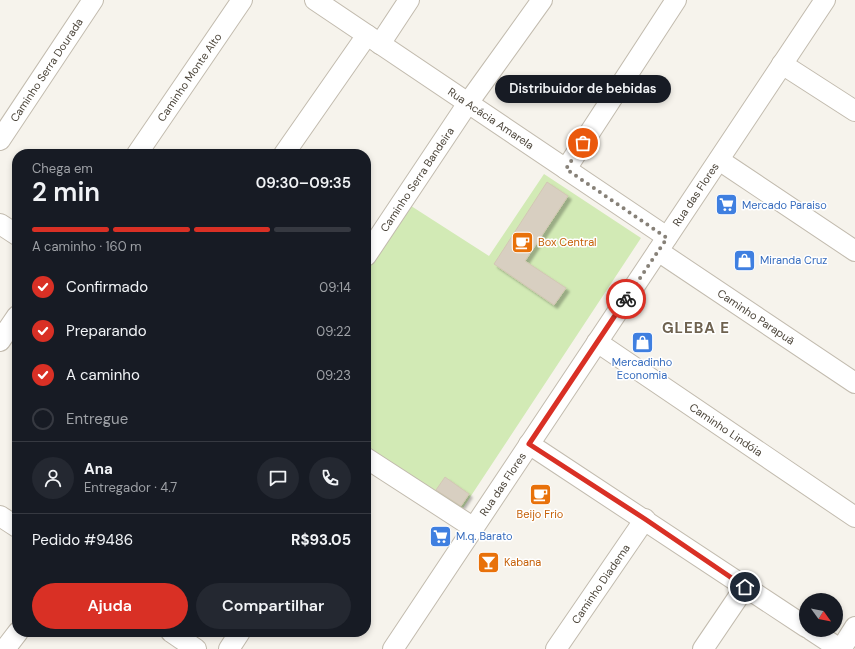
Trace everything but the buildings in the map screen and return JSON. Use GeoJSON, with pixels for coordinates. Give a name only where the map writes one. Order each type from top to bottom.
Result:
{"type":"FeatureCollection","features":[{"type":"Feature","properties":{"kind":"street","name":"Caminho Serra Dourada"},"geometry":{"type":"LineString","coordinates":[[0,140],[93,0]]}},
{"type":"Feature","properties":{"kind":"street","name":"Caminho Monte Alto"},"geometry":{"type":"LineString","coordinates":[[140,149],[242,0]]}},
{"type":"Feature","properties":{"kind":"street","name":"Rua Acácia Amarela"},"geometry":{"type":"LineString","coordinates":[[315,0],[566,169],[662,244]]}},
{"type":"Feature","properties":{"kind":"street"},"geometry":{"type":"LineString","coordinates":[[288,149],[373,39],[409,0]]}},
{"type":"Feature","properties":{"kind":"street","name":"Caminho Serra Bandeira"},"geometry":{"type":"LineString","coordinates":[[371,248],[468,103],[542,0]]}},
{"type":"Feature","properties":{"kind":"street"},"geometry":{"type":"LineString","coordinates":[[566,169],[676,0]]}},
{"type":"Feature","properties":{"kind":"street","name":"Rua das Flores"},"geometry":{"type":"LineString","coordinates":[[393,649],[825,0]]}},
{"type":"Feature","properties":{"kind":"street"},"geometry":{"type":"LineString","coordinates":[[782,64],[855,111]]}},
{"type":"Feature","properties":{"kind":"street"},"geometry":{"type":"LineString","coordinates":[[719,160],[855,251]]}},
{"type":"Feature","properties":{"kind":"street"},"geometry":{"type":"LineString","coordinates":[[0,224],[12,232]]}},
{"type":"Feature","properties":{"kind":"street","name":"Caminho Parapuã"},"geometry":{"type":"LineString","coordinates":[[662,244],[855,383]]}},
{"type":"Feature","properties":{"kind":"street"},"geometry":{"type":"LineString","coordinates":[[0,341],[12,323]]}},
{"type":"Feature","properties":{"kind":"street","name":"Caminho Lindóia"},"geometry":{"type":"LineString","coordinates":[[597,342],[855,517]]}},
{"type":"Feature","properties":{"kind":"street"},"geometry":{"type":"LineString","coordinates":[[529,444],[645,519],[799,622]]}},
{"type":"Feature","properties":{"kind":"street"},"geometry":{"type":"LineString","coordinates":[[371,461],[474,528]]}},
{"type":"Feature","properties":{"kind":"street"},"geometry":{"type":"LineString","coordinates":[[0,516],[12,524]]}},
{"type":"Feature","properties":{"kind":"street","name":"Caminho Diadema"},"geometry":{"type":"LineString","coordinates":[[556,649],[645,519]]}},
{"type":"Feature","properties":{"kind":"street"},"geometry":{"type":"LineString","coordinates":[[703,649],[745,587]]}},
{"type":"Feature","properties":{"kind":"street"},"geometry":{"type":"LineString","coordinates":[[822,637],[840,649],[855,627]]}},
{"type":"Feature","properties":{"kind":"street"},"geometry":{"type":"LineString","coordinates":[[5,649],[14,637]]}},
{"type":"Feature","properties":{"kind":"street"},"geometry":{"type":"LineString","coordinates":[[178,637],[196,649]]}},
{"type":"Feature","properties":{"kind":"street"},"geometry":{"type":"LineString","coordinates":[[229,649],[237,637]]}},
{"type":"Feature","properties":{"kind":"green space"},"geometry":{"type":"Polygon","coordinates":[[[544,174],[641,238],[461,511],[371,450],[371,259],[408,204],[489,256],[544,174]]]}},
{"type":"Feature","properties":{"kind":"way so far"},"geometry":{"type":"LineString","coordinates":[[583,143],[566,169],[667,238],[626,299]]}},
{"type":"Feature","properties":{"kind":"place","name":"Distribuidor de bebidas"},"geometry":{"type":"Point","coordinates":[583,143]}},
{"type":"Feature","properties":{"kind":"place","name":"Mercado Paraiso"},"geometry":{"type":"Point","coordinates":[727,205]}},
{"type":"Feature","properties":{"kind":"place","name":"Box Central"},"geometry":{"type":"Point","coordinates":[523,242]}},
{"type":"Feature","properties":{"kind":"place","name":"Miranda Cruz"},"geometry":{"type":"Point","coordinates":[744,260]}},
{"type":"Feature","properties":{"kind":"place","name":"Mercadinho Economia"},"geometry":{"type":"Point","coordinates":[642,342]}},
{"type":"Feature","properties":{"kind":"place","name":"Beijo Frio"},"geometry":{"type":"Point","coordinates":[540,494]}},
{"type":"Feature","properties":{"kind":"place","name":"M.q. Barato"},"geometry":{"type":"Point","coordinates":[441,536]}},
{"type":"Feature","properties":{"kind":"place","name":"Kabana"},"geometry":{"type":"Point","coordinates":[489,562]}},
{"type":"Feature","properties":{"kind":"district","name":"GLEBA E"},"geometry":{"type":"Point","coordinates":[696,328]}},
{"type":"Feature","properties":{"kind":"route"},"geometry":{"type":"LineString","coordinates":[[626,299],[529,444],[645,519],[745,587]]}}]}
